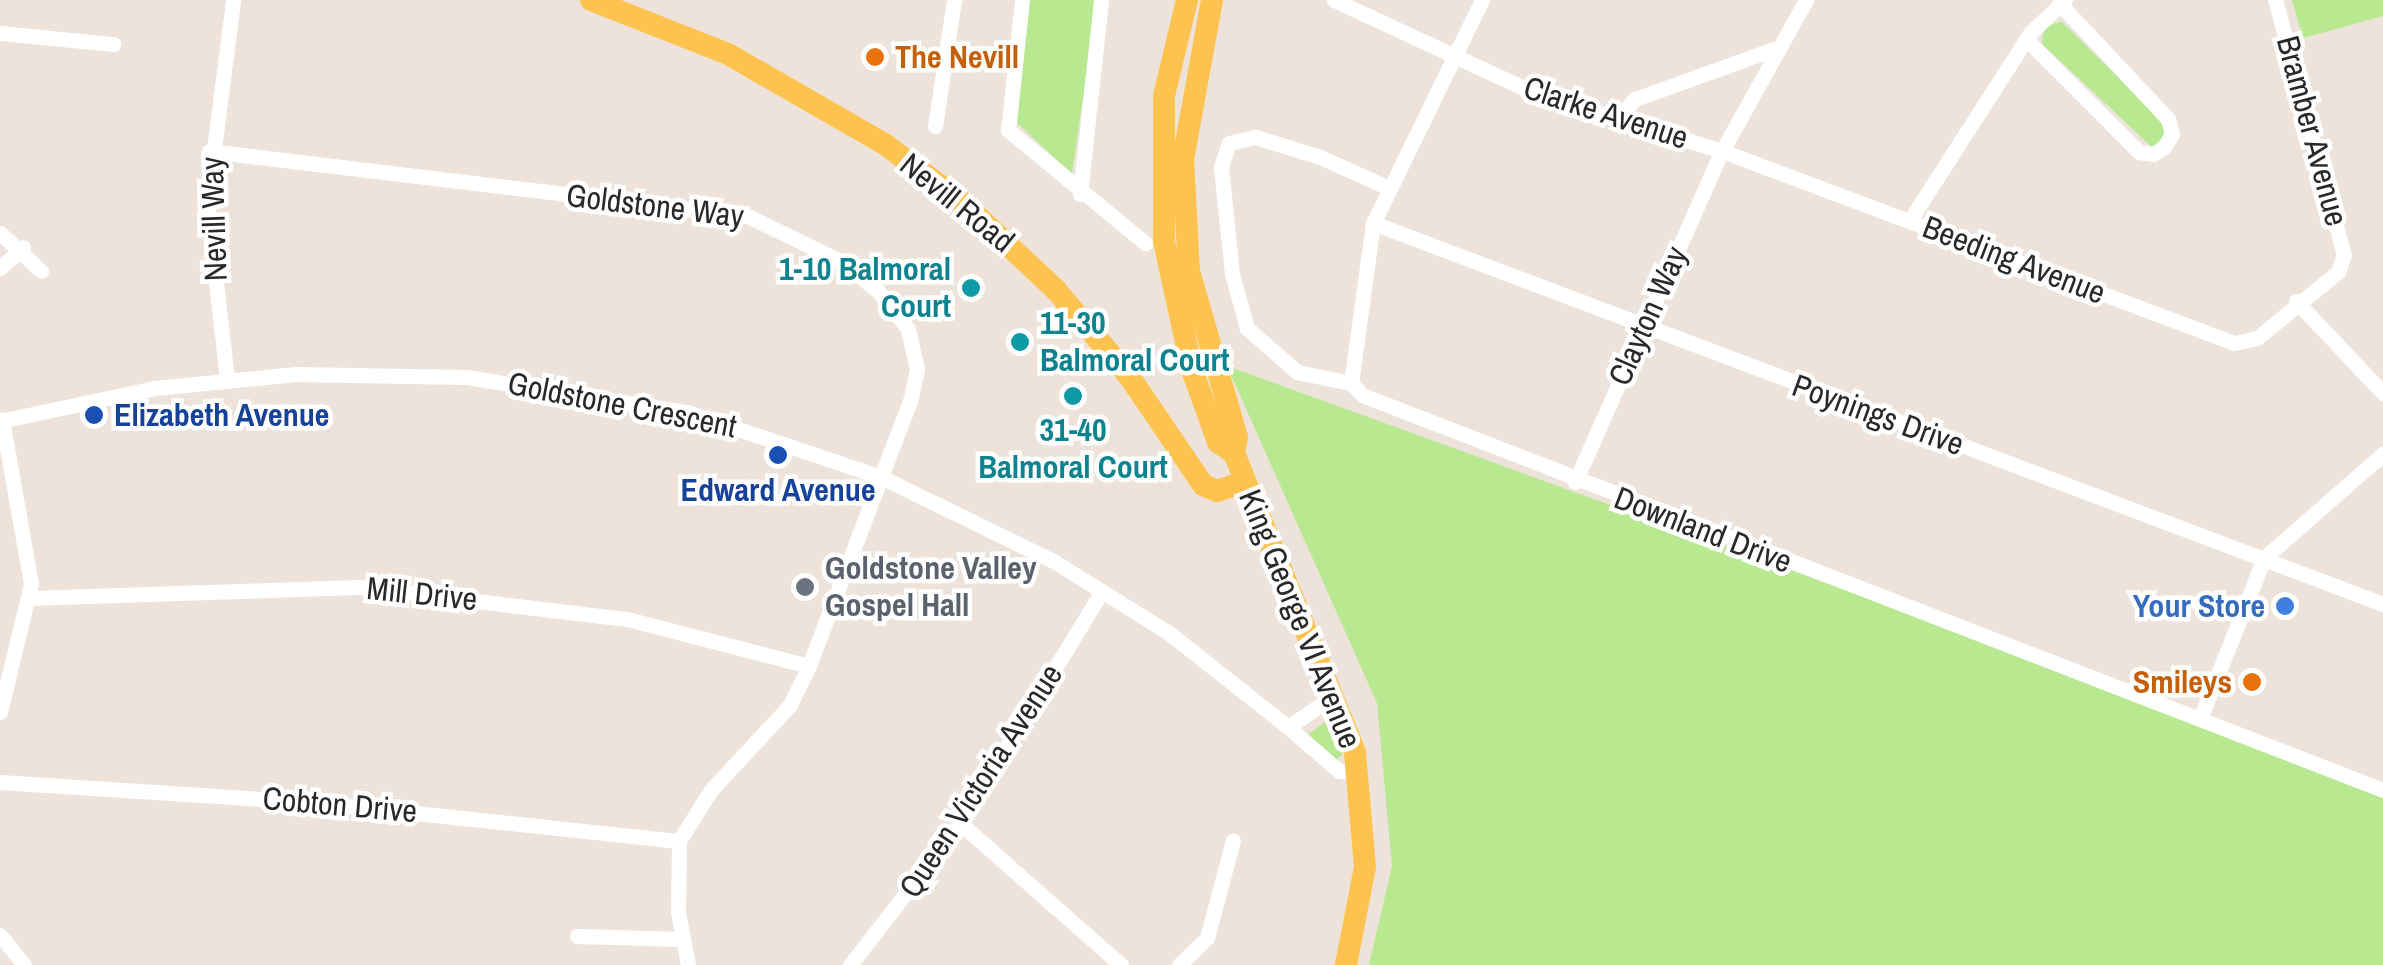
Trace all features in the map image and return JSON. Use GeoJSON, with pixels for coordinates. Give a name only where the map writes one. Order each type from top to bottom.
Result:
{"type":"FeatureCollection","features":[{"type":"Feature","properties":{"kind":"main road","name":"Nevill Road"},"geometry":{"type":"LineString","coordinates":[[591,0],[728,54],[886,145],[962,202],[1056,290],[1128,376],[1202,485],[1217,491],[1245,482]]}},
{"type":"Feature","properties":{"kind":"main road","name":"King George VI Avenue"},"geometry":{"type":"LineString","coordinates":[[1187,0],[1164,96],[1189,271],[1237,437],[1234,453],[1335,695],[1359,773],[1365,867],[1346,965]]}},
{"type":"Feature","properties":{"kind":"main road","name":"King George VI Avenue"},"geometry":{"type":"LineString","coordinates":[[1172,158],[1212,0]]}},
{"type":"Feature","properties":{"kind":"street","name":"Nevill Way"},"geometry":{"type":"LineString","coordinates":[[227,379],[208,219],[210,151],[233,0]]}},
{"type":"Feature","properties":{"kind":"street"},"geometry":{"type":"LineString","coordinates":[[936,126],[954,0]]}},
{"type":"Feature","properties":{"kind":"street"},"geometry":{"type":"LineString","coordinates":[[1022,0],[1008,130],[1080,194],[1145,242]]}},
{"type":"Feature","properties":{"kind":"street"},"geometry":{"type":"LineString","coordinates":[[1080,194],[1101,0]]}},
{"type":"Feature","properties":{"kind":"street","name":"Clarke Avenue"},"geometry":{"type":"LineString","coordinates":[[1334,0],[1530,91],[1722,151],[1774,48],[1806,0]]}},
{"type":"Feature","properties":{"kind":"street"},"geometry":{"type":"LineString","coordinates":[[1351,383],[1373,223],[1450,56],[1482,0]]}},
{"type":"Feature","properties":{"kind":"street","name":"Bramber Avenue"},"geometry":{"type":"LineString","coordinates":[[2275,0],[2344,255],[2338,272],[2296,302]]}},
{"type":"Feature","properties":{"kind":"street"},"geometry":{"type":"LineString","coordinates":[[1910,220],[2026,40],[2062,2],[2168,119],[2172,134],[2153,154],[2138,152],[2026,40]]}},
{"type":"Feature","properties":{"kind":"street"},"geometry":{"type":"LineString","coordinates":[[0,32],[113,44]]}},
{"type":"Feature","properties":{"kind":"street"},"geometry":{"type":"LineString","coordinates":[[1620,116],[1635,98],[1774,48]]}},
{"type":"Feature","properties":{"kind":"street","name":"Downland Drive"},"geometry":{"type":"LineString","coordinates":[[1387,187],[1255,137],[1229,143],[1220,167],[1232,274],[1247,328],[1296,372],[1351,383],[1362,395],[1575,482],[2383,790]]}},
{"type":"Feature","properties":{"kind":"street","name":"Goldstone Way"},"geometry":{"type":"LineString","coordinates":[[210,151],[735,214],[784,229],[861,276],[908,329],[916,381],[881,476]]}},
{"type":"Feature","properties":{"kind":"street","name":"Beeding Avenue"},"geometry":{"type":"LineString","coordinates":[[1722,151],[2234,343],[2257,338],[2296,302]]}},
{"type":"Feature","properties":{"kind":"street","name":"Clayton Way"},"geometry":{"type":"LineString","coordinates":[[1575,482],[1722,151]]}},
{"type":"Feature","properties":{"kind":"street","name":"Poynings Drive"},"geometry":{"type":"LineString","coordinates":[[1373,223],[2383,604]]}},
{"type":"Feature","properties":{"kind":"street"},"geometry":{"type":"LineString","coordinates":[[0,233],[23,248],[41,271]]}},
{"type":"Feature","properties":{"kind":"street"},"geometry":{"type":"LineString","coordinates":[[0,268],[23,248]]}},
{"type":"Feature","properties":{"kind":"street"},"geometry":{"type":"LineString","coordinates":[[2296,302],[2383,392]]}},
{"type":"Feature","properties":{"kind":"street","name":"Goldstone Crescent"},"geometry":{"type":"LineString","coordinates":[[1,421],[227,379],[415,374],[555,387],[733,423],[881,476],[1102,591],[1169,633],[1339,771],[1359,773]]}},
{"type":"Feature","properties":{"kind":"street"},"geometry":{"type":"LineString","coordinates":[[0,712],[29,598],[24,522],[1,421]]}},
{"type":"Feature","properties":{"kind":"street"},"geometry":{"type":"LineString","coordinates":[[2200,719],[2264,558],[2383,454]]}},
{"type":"Feature","properties":{"kind":"street"},"geometry":{"type":"LineString","coordinates":[[688,965],[682,939],[680,841],[711,790],[790,705],[881,476]]}},
{"type":"Feature","properties":{"kind":"street","name":"Mill Drive"},"geometry":{"type":"LineString","coordinates":[[29,598],[358,587],[626,619],[808,666]]}},
{"type":"Feature","properties":{"kind":"street","name":"Queen Victoria Avenue"},"geometry":{"type":"LineString","coordinates":[[855,963],[960,823],[1102,591]]}},
{"type":"Feature","properties":{"kind":"street"},"geometry":{"type":"LineString","coordinates":[[1288,727],[1335,695]]}},
{"type":"Feature","properties":{"kind":"street","name":"Cobton Drive"},"geometry":{"type":"LineString","coordinates":[[0,782],[322,802],[680,841]]}},
{"type":"Feature","properties":{"kind":"street"},"geometry":{"type":"LineString","coordinates":[[960,823],[1121,965]]}},
{"type":"Feature","properties":{"kind":"street"},"geometry":{"type":"LineString","coordinates":[[1180,965],[1208,938],[1233,840]]}},
{"type":"Feature","properties":{"kind":"street"},"geometry":{"type":"LineString","coordinates":[[0,934],[24,965]]}},
{"type":"Feature","properties":{"kind":"street"},"geometry":{"type":"LineString","coordinates":[[577,936],[682,939]]}},
{"type":"Feature","properties":{"kind":"green space"},"geometry":{"type":"Polygon","coordinates":[[[1027,0],[1097,0],[1072,174],[1014,120],[1027,0]]]}},
{"type":"Feature","properties":{"kind":"green space"},"geometry":{"type":"Polygon","coordinates":[[[2292,0],[2383,0],[2383,16],[2303,38],[2292,0]]]}},
{"type":"Feature","properties":{"kind":"green space"},"geometry":{"type":"Polygon","coordinates":[[[2062,22],[2164,122],[2166,134],[2153,148],[2042,44],[2044,26],[2062,22]]]}},
{"type":"Feature","properties":{"kind":"green space"},"geometry":{"type":"Polygon","coordinates":[[[1227,366],[2383,785],[2383,965],[1369,965],[1392,866],[1377,703],[1227,366]]]}},
{"type":"Feature","properties":{"kind":"green space"},"geometry":{"type":"Polygon","coordinates":[[[1328,720],[1342,754],[1337,760],[1307,735],[1328,720]]]}},
{"type":"Feature","properties":{"kind":"place","name":"The Nevill"},"geometry":{"type":"Point","coordinates":[875,57]}},
{"type":"Feature","properties":{"kind":"place","name":"1-10 Balmoral Court"},"geometry":{"type":"Point","coordinates":[971,288]}},
{"type":"Feature","properties":{"kind":"place","name":"11-30 Balmoral Court"},"geometry":{"type":"Point","coordinates":[1020,342]}},
{"type":"Feature","properties":{"kind":"place","name":"31-40 Balmoral Court"},"geometry":{"type":"Point","coordinates":[1073,396]}},
{"type":"Feature","properties":{"kind":"place","name":"Elizabeth Avenue"},"geometry":{"type":"Point","coordinates":[94,415]}},
{"type":"Feature","properties":{"kind":"place","name":"Edward Avenue"},"geometry":{"type":"Point","coordinates":[778,455]}},
{"type":"Feature","properties":{"kind":"place","name":"Goldstone Valley Gospel Hall"},"geometry":{"type":"Point","coordinates":[805,587]}},
{"type":"Feature","properties":{"kind":"place","name":"Your Store"},"geometry":{"type":"Point","coordinates":[2285,606]}},
{"type":"Feature","properties":{"kind":"place","name":"Smileys"},"geometry":{"type":"Point","coordinates":[2252,682]}}]}
